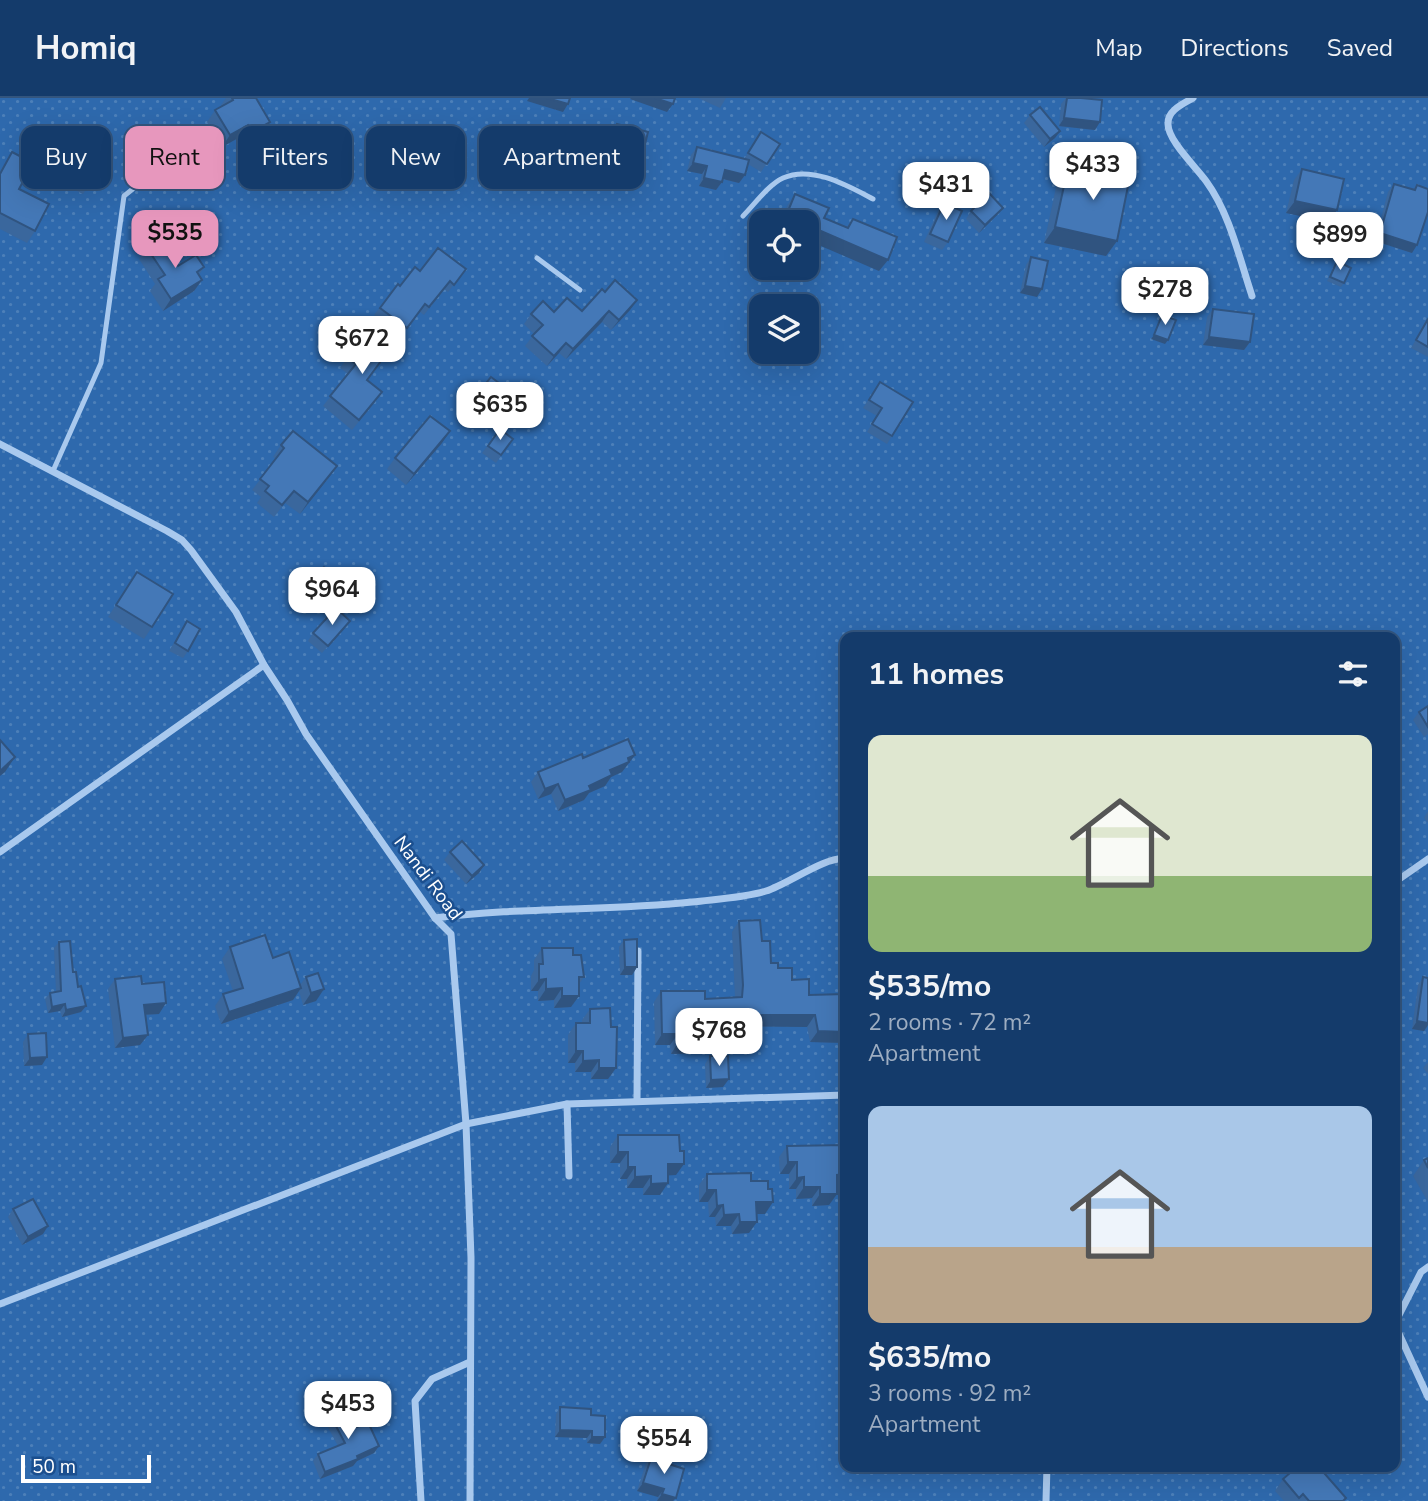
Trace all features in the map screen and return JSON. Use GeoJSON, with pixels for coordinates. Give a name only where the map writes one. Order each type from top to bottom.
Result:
{"type":"FeatureCollection","features":[{"type":"Feature","properties":{"kind":"street"},"geometry":{"type":"LineString","coordinates":[[1193,98],[1170,112],[1168,128],[1218,198],[1252,296]]}},
{"type":"Feature","properties":{"kind":"street","name":"Nandi Road"},"geometry":{"type":"LineString","coordinates":[[0,444],[182,540],[236,612],[306,734],[435,918],[451,934],[466,1124],[471,1258],[470,1501]]}},
{"type":"Feature","properties":{"kind":"street"},"geometry":{"type":"LineString","coordinates":[[0,852],[264,664]]}},
{"type":"Feature","properties":{"kind":"street"},"geometry":{"type":"LineString","coordinates":[[1400,879],[1428,859]]}},
{"type":"Feature","properties":{"kind":"street"},"geometry":{"type":"LineString","coordinates":[[435,918],[635,907],[719,899],[765,891],[825,863],[840,860]]}},
{"type":"Feature","properties":{"kind":"street"},"geometry":{"type":"LineString","coordinates":[[637,1101],[638,951]]}},
{"type":"Feature","properties":{"kind":"street"},"geometry":{"type":"LineString","coordinates":[[0,1304],[466,1124],[567,1104],[840,1095]]}},
{"type":"Feature","properties":{"kind":"street"},"geometry":{"type":"LineString","coordinates":[[567,1104],[569,1176]]}},
{"type":"Feature","properties":{"kind":"street"},"geometry":{"type":"LineString","coordinates":[[1400,1314],[1421,1272],[1428,1267]]}},
{"type":"Feature","properties":{"kind":"street"},"geometry":{"type":"LineString","coordinates":[[1400,1335],[1428,1397]]}},
{"type":"Feature","properties":{"kind":"street"},"geometry":{"type":"LineString","coordinates":[[421,1501],[415,1401],[432,1379],[470,1362]]}},
{"type":"Feature","properties":{"kind":"street"},"geometry":{"type":"LineString","coordinates":[[1046,1472],[1046,1501]]}},
{"type":"Feature","properties":{"kind":"lane"},"geometry":{"type":"LineString","coordinates":[[743,216],[782,178],[799,174],[841,183],[873,199]]}},
{"type":"Feature","properties":{"kind":"lane"},"geometry":{"type":"LineString","coordinates":[[53,471],[101,363],[124,196],[133,189]]}},
{"type":"Feature","properties":{"kind":"lane"},"geometry":{"type":"LineString","coordinates":[[537,258],[580,290]]}},
{"type":"Feature","properties":{"kind":"shaded area"},"geometry":{"type":"Polygon","coordinates":[[[0,98],[1428,98],[1428,1501],[0,1501],[0,98]]]}},
{"type":"Feature","properties":{"kind":"building"},"geometry":{"type":"Polygon","coordinates":[[[232,98],[256,98],[270,122],[263,126],[238,126],[238,131],[230,135],[215,110],[233,100],[232,98]]]}},
{"type":"Feature","properties":{"kind":"building"},"geometry":{"type":"Polygon","coordinates":[[[547,98],[570,98],[568,104],[547,98]]]}},
{"type":"Feature","properties":{"kind":"building"},"geometry":{"type":"Polygon","coordinates":[[[655,98],[675,98],[673,104],[655,98]]]}},
{"type":"Feature","properties":{"kind":"building"},"geometry":{"type":"Polygon","coordinates":[[[1067,98],[1102,100],[1100,122],[1064,118],[1067,98]]]}},
{"type":"Feature","properties":{"kind":"building"},"geometry":{"type":"Polygon","coordinates":[[[1040,107],[1060,131],[1050,139],[1030,115],[1040,107]]]}},
{"type":"Feature","properties":{"kind":"building"},"geometry":{"type":"Polygon","coordinates":[[[644,131],[648,132],[644,148],[644,131]]]}},
{"type":"Feature","properties":{"kind":"building"},"geometry":{"type":"Polygon","coordinates":[[[761,132],[780,144],[767,164],[748,153],[761,132]]]}},
{"type":"Feature","properties":{"kind":"building"},"geometry":{"type":"Polygon","coordinates":[[[697,147],[749,160],[745,175],[725,170],[722,182],[704,178],[707,166],[693,163],[697,147]]]}},
{"type":"Feature","properties":{"kind":"building"},"geometry":{"type":"Polygon","coordinates":[[[12,152],[21,157],[19,189],[49,204],[35,231],[0,213],[0,174],[12,152]]]}},
{"type":"Feature","properties":{"kind":"building"},"geometry":{"type":"Polygon","coordinates":[[[1069,163],[1130,176],[1117,241],[1055,227],[1069,163]]]}},
{"type":"Feature","properties":{"kind":"building"},"geometry":{"type":"Polygon","coordinates":[[[1302,169],[1344,179],[1337,210],[1295,201],[1302,169]]]}},
{"type":"Feature","properties":{"kind":"building"},"geometry":{"type":"Polygon","coordinates":[[[1394,184],[1415,190],[1417,185],[1428,189],[1428,212],[1417,245],[1380,233],[1394,184]]]}},
{"type":"Feature","properties":{"kind":"building"},"geometry":{"type":"Polygon","coordinates":[[[989,193],[1003,208],[985,225],[971,211],[989,193]]]}},
{"type":"Feature","properties":{"kind":"building"},"geometry":{"type":"Polygon","coordinates":[[[795,194],[829,208],[824,218],[848,228],[853,219],[897,237],[888,260],[819,230],[819,210],[788,210],[795,194]]]}},
{"type":"Feature","properties":{"kind":"building"},"geometry":{"type":"Polygon","coordinates":[[[944,203],[962,211],[948,242],[930,234],[944,203]]]}},
{"type":"Feature","properties":{"kind":"building"},"geometry":{"type":"Polygon","coordinates":[[[161,239],[178,266],[196,255],[204,267],[197,272],[202,280],[171,299],[158,279],[165,275],[147,248],[161,239]]]}},
{"type":"Feature","properties":{"kind":"building"},"geometry":{"type":"Polygon","coordinates":[[[438,248],[466,269],[454,285],[450,281],[429,307],[425,304],[407,328],[380,308],[398,284],[400,286],[415,267],[420,271],[438,248]]]}},
{"type":"Feature","properties":{"kind":"building"},"geometry":{"type":"Polygon","coordinates":[[[1031,257],[1048,261],[1042,289],[1025,286],[1031,257]]]}},
{"type":"Feature","properties":{"kind":"building"},"geometry":{"type":"Polygon","coordinates":[[[1337,261],[1351,268],[1344,283],[1330,277],[1337,261]]]}},
{"type":"Feature","properties":{"kind":"building"},"geometry":{"type":"Polygon","coordinates":[[[615,280],[637,300],[619,320],[609,311],[573,349],[566,343],[554,356],[532,336],[543,325],[531,314],[543,301],[554,312],[567,298],[582,311],[602,289],[605,292],[615,280]]]}},
{"type":"Feature","properties":{"kind":"building"},"geometry":{"type":"Polygon","coordinates":[[[1213,309],[1254,314],[1250,342],[1209,337],[1213,309]]]}},
{"type":"Feature","properties":{"kind":"building"},"geometry":{"type":"Polygon","coordinates":[[[1162,315],[1176,320],[1168,340],[1154,335],[1162,315]]]}},
{"type":"Feature","properties":{"kind":"building"},"geometry":{"type":"Polygon","coordinates":[[[1428,319],[1428,347],[1416,340],[1428,319]]]}},
{"type":"Feature","properties":{"kind":"building"},"geometry":{"type":"Polygon","coordinates":[[[369,329],[392,346],[367,380],[382,392],[359,420],[330,396],[356,364],[347,358],[369,329]]]}},
{"type":"Feature","properties":{"kind":"building"},"geometry":{"type":"Polygon","coordinates":[[[491,377],[515,395],[505,409],[480,391],[491,377]]]}},
{"type":"Feature","properties":{"kind":"building"},"geometry":{"type":"Polygon","coordinates":[[[880,382],[913,402],[892,436],[872,424],[882,408],[869,400],[880,382]]]}},
{"type":"Feature","properties":{"kind":"building"},"geometry":{"type":"Polygon","coordinates":[[[430,416],[450,431],[414,474],[395,458],[430,416]]]}},
{"type":"Feature","properties":{"kind":"building"},"geometry":{"type":"Polygon","coordinates":[[[500,429],[513,439],[501,455],[488,446],[500,429]]]}},
{"type":"Feature","properties":{"kind":"building"},"geometry":{"type":"Polygon","coordinates":[[[293,431],[337,466],[308,502],[294,491],[282,505],[265,491],[269,486],[260,479],[284,448],[281,445],[293,431]]]}},
{"type":"Feature","properties":{"kind":"building"},"geometry":{"type":"Polygon","coordinates":[[[324,567],[351,589],[342,600],[315,578],[324,567]]]}},
{"type":"Feature","properties":{"kind":"building"},"geometry":{"type":"Polygon","coordinates":[[[137,572],[173,594],[152,627],[116,605],[137,572]]]}},
{"type":"Feature","properties":{"kind":"building"},"geometry":{"type":"Polygon","coordinates":[[[336,608],[350,621],[328,646],[313,633],[336,608]]]}},
{"type":"Feature","properties":{"kind":"building"},"geometry":{"type":"Polygon","coordinates":[[[187,621],[200,629],[188,651],[175,643],[187,621]]]}},
{"type":"Feature","properties":{"kind":"building"},"geometry":{"type":"Polygon","coordinates":[[[1428,706],[1428,727],[1419,712],[1428,706]]]}},
{"type":"Feature","properties":{"kind":"building"},"geometry":{"type":"Polygon","coordinates":[[[628,739],[635,755],[628,758],[629,762],[610,770],[612,775],[589,786],[591,790],[565,800],[558,784],[545,789],[538,772],[582,754],[583,758],[628,739]]]}},
{"type":"Feature","properties":{"kind":"building"},"geometry":{"type":"Polygon","coordinates":[[[0,740],[15,757],[0,771],[0,740]]]}},
{"type":"Feature","properties":{"kind":"building"},"geometry":{"type":"Polygon","coordinates":[[[462,841],[484,865],[472,876],[450,852],[462,841]]]}},
{"type":"Feature","properties":{"kind":"building"},"geometry":{"type":"Polygon","coordinates":[[[760,920],[762,941],[770,941],[771,963],[778,963],[778,968],[792,968],[792,980],[809,979],[809,995],[840,994],[840,1032],[818,1031],[815,1015],[727,1015],[727,1020],[715,1020],[716,1042],[678,1043],[678,1034],[662,1034],[661,991],[705,991],[705,999],[742,997],[739,921],[760,920]]]}},
{"type":"Feature","properties":{"kind":"building"},"geometry":{"type":"Polygon","coordinates":[[[265,935],[273,958],[289,952],[301,988],[229,1012],[223,994],[243,988],[230,947],[265,935]]]}},
{"type":"Feature","properties":{"kind":"building"},"geometry":{"type":"Polygon","coordinates":[[[637,939],[637,967],[625,967],[624,940],[637,939]]]}},
{"type":"Feature","properties":{"kind":"building"},"geometry":{"type":"Polygon","coordinates":[[[70,941],[73,972],[76,972],[78,987],[81,986],[86,1006],[66,1010],[65,1004],[52,1007],[50,993],[61,991],[59,942],[70,941]]]}},
{"type":"Feature","properties":{"kind":"building"},"geometry":{"type":"Polygon","coordinates":[[[542,948],[573,948],[573,955],[581,955],[584,977],[579,977],[579,996],[562,996],[562,988],[546,989],[546,979],[539,980],[539,964],[543,964],[542,948]]]}},
{"type":"Feature","properties":{"kind":"building"},"geometry":{"type":"Polygon","coordinates":[[[318,973],[324,989],[311,993],[306,977],[318,973]]]}},
{"type":"Feature","properties":{"kind":"building"},"geometry":{"type":"Polygon","coordinates":[[[141,976],[142,984],[164,982],[166,1003],[144,1005],[148,1035],[123,1038],[115,979],[141,976]]]}},
{"type":"Feature","properties":{"kind":"building"},"geometry":{"type":"Polygon","coordinates":[[[1423,977],[1428,978],[1428,1023],[1417,1021],[1423,977]]]}},
{"type":"Feature","properties":{"kind":"building"},"geometry":{"type":"Polygon","coordinates":[[[610,1008],[611,1027],[617,1027],[616,1068],[599,1068],[599,1060],[583,1061],[583,1051],[576,1051],[576,1023],[590,1023],[590,1009],[610,1008]]]}},
{"type":"Feature","properties":{"kind":"building"},"geometry":{"type":"Polygon","coordinates":[[[46,1033],[47,1057],[30,1058],[28,1034],[46,1033]]]}},
{"type":"Feature","properties":{"kind":"building"},"geometry":{"type":"Polygon","coordinates":[[[710,1056],[728,1056],[729,1079],[711,1080],[710,1056]]]}},
{"type":"Feature","properties":{"kind":"building"},"geometry":{"type":"Polygon","coordinates":[[[618,1135],[679,1135],[680,1151],[684,1151],[684,1164],[668,1164],[668,1183],[651,1184],[651,1176],[635,1177],[635,1167],[628,1167],[628,1152],[618,1152],[618,1135]]]}},
{"type":"Feature","properties":{"kind":"building"},"geometry":{"type":"Polygon","coordinates":[[[840,1145],[837,1194],[820,1194],[820,1187],[804,1187],[804,1177],[797,1178],[797,1162],[788,1162],[787,1146],[840,1145]]]}},
{"type":"Feature","properties":{"kind":"building"},"geometry":{"type":"Polygon","coordinates":[[[751,1173],[751,1181],[768,1181],[773,1202],[756,1202],[757,1222],[740,1222],[739,1214],[724,1215],[723,1205],[717,1206],[716,1190],[707,1190],[707,1174],[751,1173]]]}},
{"type":"Feature","properties":{"kind":"building"},"geometry":{"type":"Polygon","coordinates":[[[33,1199],[48,1226],[28,1237],[13,1209],[33,1199]]]}},
{"type":"Feature","properties":{"kind":"building"},"geometry":{"type":"Polygon","coordinates":[[[346,1404],[357,1427],[368,1422],[379,1446],[357,1456],[358,1459],[325,1472],[318,1454],[345,1443],[329,1413],[346,1404]]]}},
{"type":"Feature","properties":{"kind":"building"},"geometry":{"type":"Polygon","coordinates":[[[560,1407],[591,1409],[591,1415],[605,1416],[605,1437],[592,1437],[592,1431],[560,1430],[560,1407]]]}},
{"type":"Feature","properties":{"kind":"building"},"geometry":{"type":"Polygon","coordinates":[[[652,1455],[684,1469],[676,1498],[662,1494],[664,1489],[643,1483],[652,1455]]]}},
{"type":"Feature","properties":{"kind":"building"},"geometry":{"type":"Polygon","coordinates":[[[1291,1472],[1323,1472],[1346,1498],[1343,1501],[1309,1501],[1303,1494],[1299,1498],[1283,1479],[1291,1472]]]}}]}
